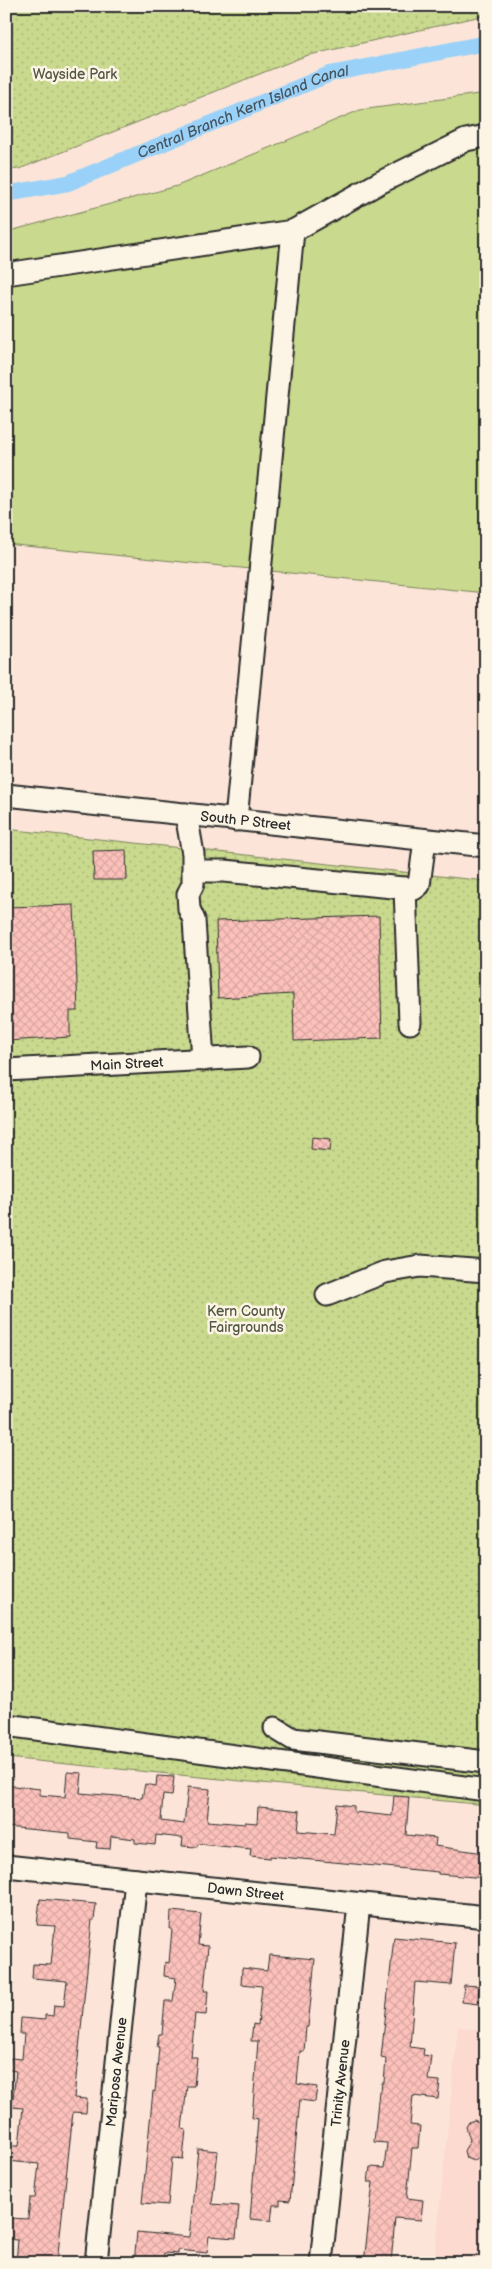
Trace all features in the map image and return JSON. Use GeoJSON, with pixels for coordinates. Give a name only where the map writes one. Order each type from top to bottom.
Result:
{"type":"FeatureCollection","features":[{"type":"Feature","properties":{"kind":"street"},"geometry":{"type":"LineString","coordinates":[[6,274],[292,231],[379,183],[458,144],[486,136]]}},
{"type":"Feature","properties":{"kind":"street"},"geometry":{"type":"LineString","coordinates":[[236,820],[292,231]]}},
{"type":"Feature","properties":{"kind":"street","name":"South P Street"},"geometry":{"type":"LineString","coordinates":[[6,795],[486,846]]}},
{"type":"Feature","properties":{"kind":"street"},"geometry":{"type":"LineString","coordinates":[[186,814],[193,854],[193,877],[188,894],[189,909],[194,920],[203,1060]]}},
{"type":"Feature","properties":{"kind":"street"},"geometry":{"type":"LineString","coordinates":[[193,877],[224,872],[414,889],[419,885],[425,840]]}},
{"type":"Feature","properties":{"kind":"street"},"geometry":{"type":"LineString","coordinates":[[405,888],[410,1023]]}},
{"type":"Feature","properties":{"kind":"street","name":"Main Street"},"geometry":{"type":"LineString","coordinates":[[6,1070],[248,1057]]}},
{"type":"Feature","properties":{"kind":"street"},"geometry":{"type":"LineString","coordinates":[[327,1294],[385,1272],[420,1266],[486,1271]]}},
{"type":"Feature","properties":{"kind":"street"},"geometry":{"type":"LineString","coordinates":[[6,1725],[486,1790]]}},
{"type":"Feature","properties":{"kind":"street"},"geometry":{"type":"LineString","coordinates":[[275,1728],[293,1740],[486,1762]]}},
{"type":"Feature","properties":{"kind":"street","name":"Dawn Street"},"geometry":{"type":"LineString","coordinates":[[6,1866],[486,1917]]}},
{"type":"Feature","properties":{"kind":"street","name":"Mariposa Avenue"},"geometry":{"type":"LineString","coordinates":[[96,2263],[136,1880]]}},
{"type":"Feature","properties":{"kind":"street","name":"Trinity Avenue"},"geometry":{"type":"LineString","coordinates":[[321,2263],[359,1904]]}},
{"type":"Feature","properties":{"kind":"shaded area"},"geometry":{"type":"Polygon","coordinates":[[[458,2027],[486,2030],[486,2263],[434,2263],[458,2027]]]}},
{"type":"Feature","properties":{"kind":"green space","name":"Wayside Park"},"geometry":{"type":"Polygon","coordinates":[[[6,6],[486,6],[486,15],[305,56],[19,169],[6,170],[6,6]]]}},
{"type":"Feature","properties":{"kind":"green space"},"geometry":{"type":"Polygon","coordinates":[[[486,93],[486,593],[6,544],[6,232],[177,186],[360,110],[486,93]]]}},
{"type":"Feature","properties":{"kind":"green space","name":"Kern County Fairgrounds"},"geometry":{"type":"Polygon","coordinates":[[[6,829],[486,881],[486,1805],[6,1758],[6,829]]]}},
{"type":"Feature","properties":{"kind":"building"},"geometry":{"type":"Polygon","coordinates":[[[126,850],[127,880],[94,880],[93,851],[126,850]]]}},
{"type":"Feature","properties":{"kind":"building"},"geometry":{"type":"Polygon","coordinates":[[[74,905],[78,1011],[70,1011],[70,1037],[6,1041],[6,907],[74,905]]]}},
{"type":"Feature","properties":{"kind":"building"},"geometry":{"type":"Polygon","coordinates":[[[379,916],[382,1038],[294,1041],[293,994],[218,998],[216,921],[379,916]]]}},
{"type":"Feature","properties":{"kind":"building"},"geometry":{"type":"Polygon","coordinates":[[[312,1137],[331,1139],[330,1151],[311,1149],[312,1137]]]}},
{"type":"Feature","properties":{"kind":"building"},"geometry":{"type":"Polygon","coordinates":[[[67,1772],[82,1773],[80,1793],[142,1798],[145,1784],[156,1786],[157,1776],[174,1777],[172,1796],[163,1795],[161,1821],[184,1824],[188,1787],[210,1789],[207,1821],[257,1823],[258,1807],[282,1809],[300,1811],[298,1831],[334,1834],[337,1804],[354,1806],[354,1812],[392,1816],[394,1796],[409,1797],[406,1835],[436,1838],[435,1846],[484,1853],[486,1878],[270,1856],[270,1858],[250,1856],[251,1849],[198,1844],[197,1847],[182,1846],[183,1838],[156,1835],[155,1845],[135,1843],[135,1839],[111,1836],[110,1849],[96,1848],[97,1842],[70,1839],[70,1833],[6,1827],[6,1785],[40,1789],[40,1795],[65,1797],[67,1772]]]}},
{"type":"Feature","properties":{"kind":"building"},"geometry":{"type":"Polygon","coordinates":[[[40,1899],[96,1904],[94,1920],[92,1920],[74,2098],[87,2099],[86,2113],[73,2112],[57,2263],[16,2263],[18,2240],[7,2239],[9,2218],[28,2219],[30,2198],[35,2198],[39,2164],[7,2161],[9,2146],[19,2146],[23,2108],[12,2107],[16,2071],[9,2070],[10,2058],[22,2059],[24,2034],[20,2034],[21,2018],[45,2020],[45,2015],[53,2016],[54,2005],[64,2006],[67,1981],[32,1978],[33,1964],[51,1965],[55,1926],[37,1925],[40,1899]]]}},
{"type":"Feature","properties":{"kind":"building"},"geometry":{"type":"Polygon","coordinates":[[[171,1911],[201,1914],[198,1945],[208,1946],[204,1991],[208,1991],[206,2015],[195,2014],[191,2057],[197,2057],[194,2086],[187,2086],[182,2129],[186,2130],[183,2159],[172,2158],[168,2205],[142,2203],[153,2091],[155,2092],[159,2047],[157,2047],[159,2034],[162,2034],[165,2001],[173,2001],[176,1978],[164,1976],[165,1962],[169,1963],[172,1929],[170,1929],[171,1911]]]}},
{"type":"Feature","properties":{"kind":"building"},"geometry":{"type":"Polygon","coordinates":[[[394,1937],[455,1943],[451,1985],[415,1982],[410,2047],[424,2049],[423,2055],[431,2056],[428,2080],[440,2081],[438,2099],[413,2096],[410,2125],[420,2126],[418,2148],[412,2148],[407,2198],[423,2200],[421,2220],[395,2218],[391,2263],[364,2263],[373,2182],[368,2182],[370,2167],[384,2168],[387,2143],[374,2142],[379,2091],[381,2091],[382,2083],[384,2083],[386,2059],[381,2058],[394,1937]]]}},
{"type":"Feature","properties":{"kind":"building"},"geometry":{"type":"Polygon","coordinates":[[[269,1955],[315,1959],[308,2027],[306,2027],[304,2052],[300,2051],[297,2084],[317,2087],[315,2102],[300,2100],[290,2201],[280,2200],[280,2205],[273,2205],[271,2221],[250,2219],[258,2119],[252,2118],[258,2041],[251,2041],[253,2024],[258,2025],[262,1986],[241,1984],[242,1968],[267,1971],[269,1955]]]}},
{"type":"Feature","properties":{"kind":"building"},"geometry":{"type":"Polygon","coordinates":[[[464,1985],[479,1986],[478,2004],[462,2002],[464,1985]]]}},
{"type":"Feature","properties":{"kind":"building"},"geometry":{"type":"Polygon","coordinates":[[[474,2120],[482,2124],[484,2130],[477,2141],[481,2148],[481,2156],[473,2161],[466,2158],[464,2151],[470,2140],[466,2127],[469,2122],[474,2120]]]}},
{"type":"Feature","properties":{"kind":"building"},"geometry":{"type":"Polygon","coordinates":[[[198,2149],[218,2151],[212,2204],[239,2206],[236,2238],[209,2236],[207,2253],[178,2250],[178,2254],[164,2253],[163,2263],[134,2263],[137,2232],[189,2237],[198,2149]]]}},
{"type":"Feature","properties":{"kind":"waterway","name":"Central Branch Kern Island Canal"},"geometry":{"type":"LineString","coordinates":[[6,194],[68,183],[330,74],[486,43]]}}]}
